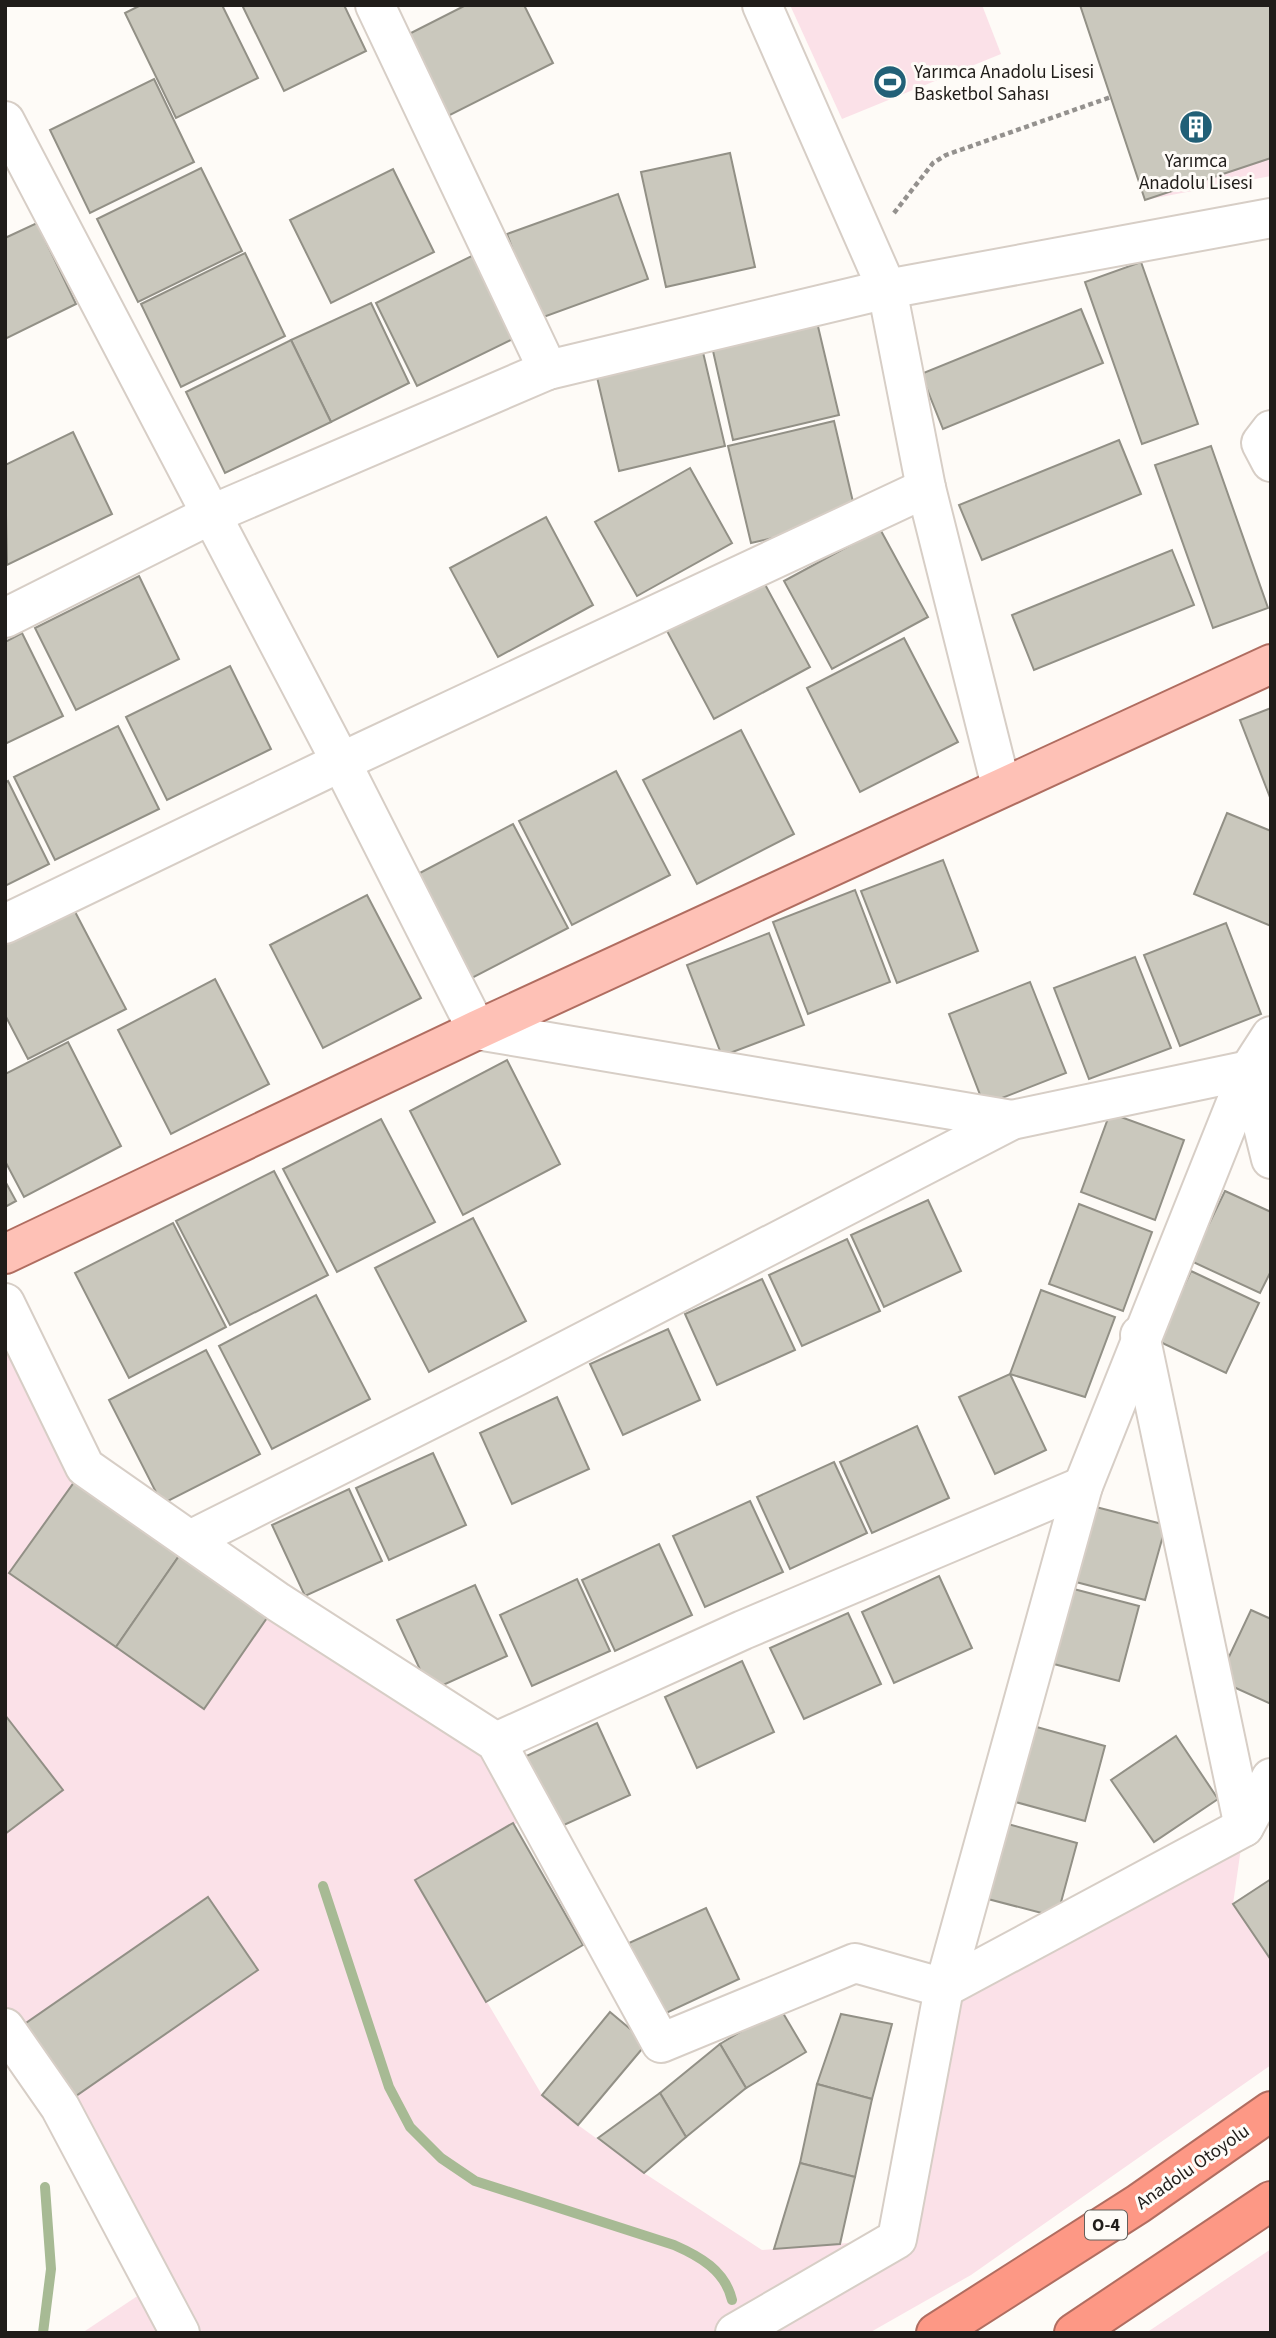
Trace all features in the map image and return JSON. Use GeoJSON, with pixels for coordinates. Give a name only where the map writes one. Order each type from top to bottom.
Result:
{"type":"FeatureCollection","features":[{"type":"Feature","properties":{"kind":"highway","name":"Anadolu Otoyolu"},"geometry":{"type":"LineString","coordinates":[[936,2333],[1138,2204],[1271,2111]]}},
{"type":"Feature","properties":{"kind":"highway"},"geometry":{"type":"LineString","coordinates":[[1074,2333],[1271,2201]]}},
{"type":"Feature","properties":{"kind":"main road"},"geometry":{"type":"LineString","coordinates":[[5,1254],[477,1030],[1001,786],[1271,664]]}},
{"type":"Feature","properties":{"kind":"street"},"geometry":{"type":"LineString","coordinates":[[375,5],[548,370]]}},
{"type":"Feature","properties":{"kind":"street"},"geometry":{"type":"LineString","coordinates":[[762,5],[887,289],[926,488],[1001,786]]}},
{"type":"Feature","properties":{"kind":"street"},"geometry":{"type":"LineString","coordinates":[[5,121],[341,762],[477,1030],[1012,1121]]}},
{"type":"Feature","properties":{"kind":"street"},"geometry":{"type":"LineString","coordinates":[[5,618],[210,515],[548,370],[887,289],[1271,218]]}},
{"type":"Feature","properties":{"kind":"street"},"geometry":{"type":"LineString","coordinates":[[1271,430],[1261,443],[1271,462]]}},
{"type":"Feature","properties":{"kind":"street"},"geometry":{"type":"LineString","coordinates":[[5,924],[341,762],[926,488]]}},
{"type":"Feature","properties":{"kind":"street"},"geometry":{"type":"LineString","coordinates":[[734,2333],[897,2239],[944,1988],[1083,1486],[1140,1335],[1249,1070],[1271,1036]]}},
{"type":"Feature","properties":{"kind":"street"},"geometry":{"type":"LineString","coordinates":[[190,1541],[1012,1121],[1249,1070]]}},
{"type":"Feature","properties":{"kind":"street"},"geometry":{"type":"LineString","coordinates":[[1249,1070],[1271,1159]]}},
{"type":"Feature","properties":{"kind":"street"},"geometry":{"type":"LineString","coordinates":[[5,1303],[85,1467],[278,1602],[496,1742],[661,2043],[855,1963],[944,1988],[1244,1826],[1271,1778]]}},
{"type":"Feature","properties":{"kind":"street"},"geometry":{"type":"LineString","coordinates":[[1140,1335],[1244,1826]]}},
{"type":"Feature","properties":{"kind":"street"},"geometry":{"type":"LineString","coordinates":[[496,1742],[743,1630],[1083,1486]]}},
{"type":"Feature","properties":{"kind":"street"},"geometry":{"type":"LineString","coordinates":[[7,2033],[61,2107],[180,2333]]}},
{"type":"Feature","properties":{"kind":"path"},"geometry":{"type":"LineString","coordinates":[[860,229],[895,212],[933,163],[946,155],[1111,97]]}},
{"type":"Feature","properties":{"kind":"shaded area","name":"Yarımca Anadolu Lisesi Basketbol Sahası"},"geometry":{"type":"Polygon","coordinates":[[[790,5],[982,5],[1001,54],[842,119],[790,5]]]}},
{"type":"Feature","properties":{"kind":"shaded area"},"geometry":{"type":"Polygon","coordinates":[[[1271,158],[1271,176],[1145,200],[1271,158]]]}},
{"type":"Feature","properties":{"kind":"shaded area"},"geometry":{"type":"Polygon","coordinates":[[[5,1303],[85,1467],[10,1573],[204,1708],[278,1602],[496,1742],[535,1813],[415,1880],[542,2095],[644,2173],[762,2250],[897,2239],[944,1988],[1244,1827],[1233,1904],[1271,1960],[1271,2065],[971,2275],[869,2333],[183,2333],[60,2107],[258,1969],[208,1897],[10,2034],[5,2028],[5,1834],[63,1790],[5,1715],[5,1303]]]}},
{"type":"Feature","properties":{"kind":"shaded area"},"geometry":{"type":"Polygon","coordinates":[[[1271,2249],[1271,2333],[1146,2333],[1271,2249]]]}},
{"type":"Feature","properties":{"kind":"shaded area"},"geometry":{"type":"Polygon","coordinates":[[[154,2285],[180,2333],[82,2333],[154,2285]]]}},
{"type":"Feature","properties":{"kind":"building"},"geometry":{"type":"Polygon","coordinates":[[[141,5],[222,5],[258,78],[176,118],[125,13],[141,5]]]}},
{"type":"Feature","properties":{"kind":"building"},"geometry":{"type":"Polygon","coordinates":[[[242,5],[344,5],[366,51],[284,91],[242,5]]]}},
{"type":"Feature","properties":{"kind":"building"},"geometry":{"type":"Polygon","coordinates":[[[466,5],[524,5],[553,63],[448,116],[407,35],[466,5]]]}},
{"type":"Feature","properties":{"kind":"building","name":"Yarımca Anadolu Lisesi"},"geometry":{"type":"Polygon","coordinates":[[[1080,5],[1271,5],[1271,158],[1145,200],[1080,5]]]}},
{"type":"Feature","properties":{"kind":"building"},"geometry":{"type":"Polygon","coordinates":[[[154,79],[194,162],[90,213],[50,130],[154,79]]]}},
{"type":"Feature","properties":{"kind":"building"},"geometry":{"type":"Polygon","coordinates":[[[730,153],[755,267],[666,287],[641,172],[730,153]]]}},
{"type":"Feature","properties":{"kind":"building"},"geometry":{"type":"Polygon","coordinates":[[[201,168],[242,251],[138,302],[97,219],[201,168]]]}},
{"type":"Feature","properties":{"kind":"building"},"geometry":{"type":"Polygon","coordinates":[[[393,169],[434,252],[331,303],[290,220],[393,169]]]}},
{"type":"Feature","properties":{"kind":"building"},"geometry":{"type":"Polygon","coordinates":[[[618,194],[648,279],[538,319],[507,234],[618,194]]]}},
{"type":"Feature","properties":{"kind":"building"},"geometry":{"type":"Polygon","coordinates":[[[37,223],[76,304],[5,339],[5,238],[37,223]]]}},
{"type":"Feature","properties":{"kind":"building"},"geometry":{"type":"Polygon","coordinates":[[[480,252],[521,335],[417,386],[376,303],[480,252]]]}},
{"type":"Feature","properties":{"kind":"building"},"geometry":{"type":"Polygon","coordinates":[[[245,253],[285,336],[181,387],[141,304],[245,253]]]}},
{"type":"Feature","properties":{"kind":"building"},"geometry":{"type":"Polygon","coordinates":[[[1141,262],[1198,424],[1142,444],[1085,282],[1141,262]]]}},
{"type":"Feature","properties":{"kind":"building"},"geometry":{"type":"Polygon","coordinates":[[[371,303],[409,383],[331,422],[291,340],[371,303]]]}},
{"type":"Feature","properties":{"kind":"building"},"geometry":{"type":"Polygon","coordinates":[[[1081,309],[1103,363],[943,429],[921,374],[1081,309]]]}},
{"type":"Feature","properties":{"kind":"building"},"geometry":{"type":"Polygon","coordinates":[[[816,318],[839,415],[733,440],[711,342],[816,318]]]}},
{"type":"Feature","properties":{"kind":"building"},"geometry":{"type":"Polygon","coordinates":[[[291,340],[331,422],[225,473],[186,392],[291,340]]]}},
{"type":"Feature","properties":{"kind":"building"},"geometry":{"type":"Polygon","coordinates":[[[702,348],[725,446],[619,471],[596,373],[702,348]]]}},
{"type":"Feature","properties":{"kind":"building"},"geometry":{"type":"Polygon","coordinates":[[[834,421],[857,519],[751,543],[728,446],[834,421]]]}},
{"type":"Feature","properties":{"kind":"building"},"geometry":{"type":"Polygon","coordinates":[[[73,432],[112,514],[7,565],[5,465],[73,432]]]}},
{"type":"Feature","properties":{"kind":"building"},"geometry":{"type":"Polygon","coordinates":[[[1119,440],[1141,494],[982,560],[959,505],[1119,440]]]}},
{"type":"Feature","properties":{"kind":"building"},"geometry":{"type":"Polygon","coordinates":[[[1211,446],[1268,608],[1213,628],[1155,465],[1211,446]]]}},
{"type":"Feature","properties":{"kind":"building"},"geometry":{"type":"Polygon","coordinates":[[[690,468],[732,543],[637,596],[595,522],[690,468]]]}},
{"type":"Feature","properties":{"kind":"building"},"geometry":{"type":"Polygon","coordinates":[[[546,517],[593,605],[498,657],[450,568],[546,517]]]}},
{"type":"Feature","properties":{"kind":"building"},"geometry":{"type":"Polygon","coordinates":[[[880,529],[928,617],[832,669],[784,581],[880,529]]]}},
{"type":"Feature","properties":{"kind":"building"},"geometry":{"type":"Polygon","coordinates":[[[1172,550],[1194,605],[1034,670],[1012,615],[1172,550]]]}},
{"type":"Feature","properties":{"kind":"building"},"geometry":{"type":"Polygon","coordinates":[[[139,576],[179,659],[76,710],[35,628],[139,576]]]}},
{"type":"Feature","properties":{"kind":"building"},"geometry":{"type":"Polygon","coordinates":[[[762,579],[810,667],[714,719],[667,631],[762,579]]]}},
{"type":"Feature","properties":{"kind":"building"},"geometry":{"type":"Polygon","coordinates":[[[22,633],[63,716],[5,744],[5,642],[22,633]]]}},
{"type":"Feature","properties":{"kind":"building"},"geometry":{"type":"Polygon","coordinates":[[[904,638],[958,742],[860,792],[807,688],[904,638]]]}},
{"type":"Feature","properties":{"kind":"building"},"geometry":{"type":"Polygon","coordinates":[[[230,666],[271,749],[167,800],[126,717],[230,666]]]}},
{"type":"Feature","properties":{"kind":"building"},"geometry":{"type":"Polygon","coordinates":[[[1271,708],[1271,800],[1240,720],[1271,708]]]}},
{"type":"Feature","properties":{"kind":"building"},"geometry":{"type":"Polygon","coordinates":[[[118,726],[159,809],[55,860],[14,777],[118,726]]]}},
{"type":"Feature","properties":{"kind":"building"},"geometry":{"type":"Polygon","coordinates":[[[741,730],[794,834],[697,884],[643,780],[741,730]]]}},
{"type":"Feature","properties":{"kind":"building"},"geometry":{"type":"Polygon","coordinates":[[[616,771],[670,875],[572,925],[519,821],[616,771]]]}},
{"type":"Feature","properties":{"kind":"building"},"geometry":{"type":"Polygon","coordinates":[[[8,781],[49,864],[5,886],[5,783],[8,781]]]}},
{"type":"Feature","properties":{"kind":"building"},"geometry":{"type":"Polygon","coordinates":[[[1227,813],[1271,831],[1271,926],[1194,894],[1227,813]]]}},
{"type":"Feature","properties":{"kind":"building"},"geometry":{"type":"Polygon","coordinates":[[[513,824],[568,928],[470,979],[416,875],[513,824]]]}},
{"type":"Feature","properties":{"kind":"building"},"geometry":{"type":"Polygon","coordinates":[[[943,860],[978,951],[897,983],[861,891],[943,860]]]}},
{"type":"Feature","properties":{"kind":"building"},"geometry":{"type":"Polygon","coordinates":[[[855,890],[890,982],[808,1014],[773,922],[855,890]]]}},
{"type":"Feature","properties":{"kind":"building"},"geometry":{"type":"Polygon","coordinates":[[[367,895],[421,998],[323,1048],[270,945],[367,895]]]}},
{"type":"Feature","properties":{"kind":"building"},"geometry":{"type":"Polygon","coordinates":[[[72,906],[126,1009],[28,1059],[5,1015],[5,940],[72,906]]]}},
{"type":"Feature","properties":{"kind":"building"},"geometry":{"type":"Polygon","coordinates":[[[1226,923],[1261,1014],[1180,1046],[1144,955],[1226,923]]]}},
{"type":"Feature","properties":{"kind":"building"},"geometry":{"type":"Polygon","coordinates":[[[769,933],[804,1025],[722,1056],[687,965],[769,933]]]}},
{"type":"Feature","properties":{"kind":"building"},"geometry":{"type":"Polygon","coordinates":[[[1135,957],[1171,1048],[1089,1079],[1054,988],[1135,957]]]}},
{"type":"Feature","properties":{"kind":"building"},"geometry":{"type":"Polygon","coordinates":[[[215,979],[269,1084],[171,1134],[118,1030],[215,979]]]}},
{"type":"Feature","properties":{"kind":"building"},"geometry":{"type":"Polygon","coordinates":[[[1030,982],[1066,1073],[984,1105],[949,1014],[1030,982]]]}},
{"type":"Feature","properties":{"kind":"building"},"geometry":{"type":"Polygon","coordinates":[[[68,1042],[121,1146],[24,1197],[5,1161],[5,1074],[68,1042]]]}},
{"type":"Feature","properties":{"kind":"building"},"geometry":{"type":"Polygon","coordinates":[[[507,1060],[560,1164],[463,1215],[410,1111],[507,1060]]]}},
{"type":"Feature","properties":{"kind":"building"},"geometry":{"type":"Polygon","coordinates":[[[1110,1113],[1184,1140],[1155,1220],[1081,1192],[1110,1113]]]}},
{"type":"Feature","properties":{"kind":"building"},"geometry":{"type":"Polygon","coordinates":[[[381,1119],[435,1222],[337,1272],[283,1169],[381,1119]]]}},
{"type":"Feature","properties":{"kind":"building"},"geometry":{"type":"Polygon","coordinates":[[[274,1171],[328,1275],[230,1325],[176,1221],[274,1171]]]}},
{"type":"Feature","properties":{"kind":"building"},"geometry":{"type":"Polygon","coordinates":[[[5,1181],[16,1201],[5,1207],[5,1181]]]}},
{"type":"Feature","properties":{"kind":"building"},"geometry":{"type":"Polygon","coordinates":[[[1225,1191],[1271,1212],[1271,1271],[1260,1293],[1191,1261],[1225,1191]]]}},
{"type":"Feature","properties":{"kind":"building"},"geometry":{"type":"Polygon","coordinates":[[[928,1200],[961,1271],[884,1307],[851,1235],[928,1200]]]}},
{"type":"Feature","properties":{"kind":"building"},"geometry":{"type":"Polygon","coordinates":[[[1079,1204],[1152,1232],[1123,1311],[1049,1284],[1079,1204]]]}},
{"type":"Feature","properties":{"kind":"building"},"geometry":{"type":"Polygon","coordinates":[[[473,1218],[526,1321],[429,1372],[375,1268],[473,1218]]]}},
{"type":"Feature","properties":{"kind":"building"},"geometry":{"type":"Polygon","coordinates":[[[173,1223],[226,1327],[129,1378],[75,1273],[173,1223]]]}},
{"type":"Feature","properties":{"kind":"building"},"geometry":{"type":"Polygon","coordinates":[[[847,1239],[880,1311],[802,1346],[769,1275],[847,1239]]]}},
{"type":"Feature","properties":{"kind":"building"},"geometry":{"type":"Polygon","coordinates":[[[1191,1271],[1259,1303],[1226,1373],[1158,1341],[1191,1271]]]}},
{"type":"Feature","properties":{"kind":"building"},"geometry":{"type":"Polygon","coordinates":[[[762,1279],[795,1350],[717,1385],[685,1314],[762,1279]]]}},
{"type":"Feature","properties":{"kind":"building"},"geometry":{"type":"Polygon","coordinates":[[[1041,1290],[1115,1317],[1085,1397],[1010,1374],[1041,1290]]]}},
{"type":"Feature","properties":{"kind":"building"},"geometry":{"type":"Polygon","coordinates":[[[316,1295],[370,1399],[272,1449],[219,1346],[316,1295]]]}},
{"type":"Feature","properties":{"kind":"building"},"geometry":{"type":"Polygon","coordinates":[[[668,1329],[700,1400],[623,1435],[590,1364],[668,1329]]]}},
{"type":"Feature","properties":{"kind":"building"},"geometry":{"type":"Polygon","coordinates":[[[206,1350],[260,1454],[162,1504],[109,1400],[206,1350]]]}},
{"type":"Feature","properties":{"kind":"building"},"geometry":{"type":"Polygon","coordinates":[[[1010,1374],[1046,1450],[995,1474],[959,1397],[1010,1374]]]}},
{"type":"Feature","properties":{"kind":"building"},"geometry":{"type":"Polygon","coordinates":[[[557,1397],[589,1469],[512,1504],[480,1433],[557,1397]]]}},
{"type":"Feature","properties":{"kind":"building"},"geometry":{"type":"Polygon","coordinates":[[[917,1426],[949,1498],[872,1533],[840,1462],[917,1426]]]}},
{"type":"Feature","properties":{"kind":"building"},"geometry":{"type":"Polygon","coordinates":[[[433,1453],[466,1525],[389,1560],[356,1488],[433,1453]]]}},
{"type":"Feature","properties":{"kind":"building"},"geometry":{"type":"Polygon","coordinates":[[[834,1462],[867,1533],[790,1569],[757,1497],[834,1462]]]}},
{"type":"Feature","properties":{"kind":"building"},"geometry":{"type":"Polygon","coordinates":[[[85,1467],[190,1540],[116,1647],[9,1573],[85,1467]]]}},
{"type":"Feature","properties":{"kind":"building"},"geometry":{"type":"Polygon","coordinates":[[[349,1489],[382,1561],[305,1596],[272,1525],[349,1489]]]}},
{"type":"Feature","properties":{"kind":"building"},"geometry":{"type":"Polygon","coordinates":[[[750,1501],[783,1572],[705,1607],[673,1536],[750,1501]]]}},
{"type":"Feature","properties":{"kind":"building"},"geometry":{"type":"Polygon","coordinates":[[[1092,1506],[1166,1525],[1145,1600],[1072,1581],[1092,1506]]]}},
{"type":"Feature","properties":{"kind":"building"},"geometry":{"type":"Polygon","coordinates":[[[190,1540],[278,1602],[204,1709],[116,1647],[190,1540]]]}},
{"type":"Feature","properties":{"kind":"building"},"geometry":{"type":"Polygon","coordinates":[[[659,1544],[692,1615],[615,1651],[582,1580],[659,1544]]]}},
{"type":"Feature","properties":{"kind":"building"},"geometry":{"type":"Polygon","coordinates":[[[939,1576],[972,1648],[894,1683],[862,1612],[939,1576]]]}},
{"type":"Feature","properties":{"kind":"building"},"geometry":{"type":"Polygon","coordinates":[[[577,1579],[610,1651],[532,1686],[500,1615],[577,1579]]]}},
{"type":"Feature","properties":{"kind":"building"},"geometry":{"type":"Polygon","coordinates":[[[475,1585],[507,1656],[430,1691],[397,1620],[475,1585]]]}},
{"type":"Feature","properties":{"kind":"building"},"geometry":{"type":"Polygon","coordinates":[[[1066,1587],[1139,1606],[1119,1681],[1046,1662],[1066,1587]]]}},
{"type":"Feature","properties":{"kind":"building"},"geometry":{"type":"Polygon","coordinates":[[[1251,1610],[1271,1619],[1271,1704],[1218,1680],[1251,1610]]]}},
{"type":"Feature","properties":{"kind":"building"},"geometry":{"type":"Polygon","coordinates":[[[848,1613],[881,1684],[804,1719],[770,1648],[848,1613]]]}},
{"type":"Feature","properties":{"kind":"building"},"geometry":{"type":"Polygon","coordinates":[[[742,1661],[774,1732],[697,1768],[665,1697],[742,1661]]]}},
{"type":"Feature","properties":{"kind":"building"},"geometry":{"type":"Polygon","coordinates":[[[5,1715],[63,1790],[5,1834],[5,1715]]]}},
{"type":"Feature","properties":{"kind":"building"},"geometry":{"type":"Polygon","coordinates":[[[597,1723],[630,1795],[553,1830],[520,1759],[597,1723]]]}},
{"type":"Feature","properties":{"kind":"building"},"geometry":{"type":"Polygon","coordinates":[[[1033,1726],[1105,1746],[1085,1821],[1012,1801],[1033,1726]]]}},
{"type":"Feature","properties":{"kind":"building"},"geometry":{"type":"Polygon","coordinates":[[[1176,1736],[1218,1799],[1154,1842],[1111,1780],[1176,1736]]]}},
{"type":"Feature","properties":{"kind":"building"},"geometry":{"type":"Polygon","coordinates":[[[513,1823],[583,1945],[486,2002],[415,1880],[513,1823]]]}},
{"type":"Feature","properties":{"kind":"building"},"geometry":{"type":"Polygon","coordinates":[[[1004,1823],[1077,1843],[1057,1917],[984,1898],[1004,1823]]]}},
{"type":"Feature","properties":{"kind":"building"},"geometry":{"type":"Polygon","coordinates":[[[1271,1879],[1271,1960],[1233,1904],[1271,1879]]]}},
{"type":"Feature","properties":{"kind":"building"},"geometry":{"type":"Polygon","coordinates":[[[208,1897],[258,1970],[60,2107],[10,2034],[208,1897]]]}},
{"type":"Feature","properties":{"kind":"building"},"geometry":{"type":"Polygon","coordinates":[[[706,1908],[739,1979],[662,2015],[629,1943],[706,1908]]]}},
{"type":"Feature","properties":{"kind":"building"},"geometry":{"type":"Polygon","coordinates":[[[780,2008],[806,2052],[746,2088],[720,2044],[780,2008]]]}},
{"type":"Feature","properties":{"kind":"building"},"geometry":{"type":"Polygon","coordinates":[[[610,2012],[647,2043],[578,2125],[542,2095],[610,2012]]]}},
{"type":"Feature","properties":{"kind":"building"},"geometry":{"type":"Polygon","coordinates":[[[841,2014],[892,2024],[872,2099],[817,2084],[841,2014]]]}},
{"type":"Feature","properties":{"kind":"building"},"geometry":{"type":"Polygon","coordinates":[[[720,2044],[746,2088],[686,2137],[660,2093],[720,2044]]]}},
{"type":"Feature","properties":{"kind":"building"},"geometry":{"type":"Polygon","coordinates":[[[817,2084],[872,2099],[855,2177],[800,2163],[817,2084]]]}},
{"type":"Feature","properties":{"kind":"building"},"geometry":{"type":"Polygon","coordinates":[[[660,2093],[686,2137],[644,2173],[598,2138],[660,2093]]]}},
{"type":"Feature","properties":{"kind":"building"},"geometry":{"type":"Polygon","coordinates":[[[800,2163],[855,2177],[840,2244],[774,2249],[800,2163]]]}},
{"type":"Feature","properties":{"kind":"waterway"},"geometry":{"type":"LineString","coordinates":[[323,1886],[389,2087],[410,2127],[441,2158],[475,2181],[674,2245],[693,2254],[710,2265],[724,2280],[732,2300]]}},
{"type":"Feature","properties":{"kind":"waterway"},"geometry":{"type":"LineString","coordinates":[[43,2333],[51,2269],[45,2187]]}},
{"type":"Feature","properties":{"kind":"place","name":"Yarımca Anadolu Lisesi Basketbol Sahası"},"geometry":{"type":"Point","coordinates":[890,82]}},
{"type":"Feature","properties":{"kind":"place","name":"Yarımca Anadolu Lisesi"},"geometry":{"type":"Point","coordinates":[1196,127]}}]}
